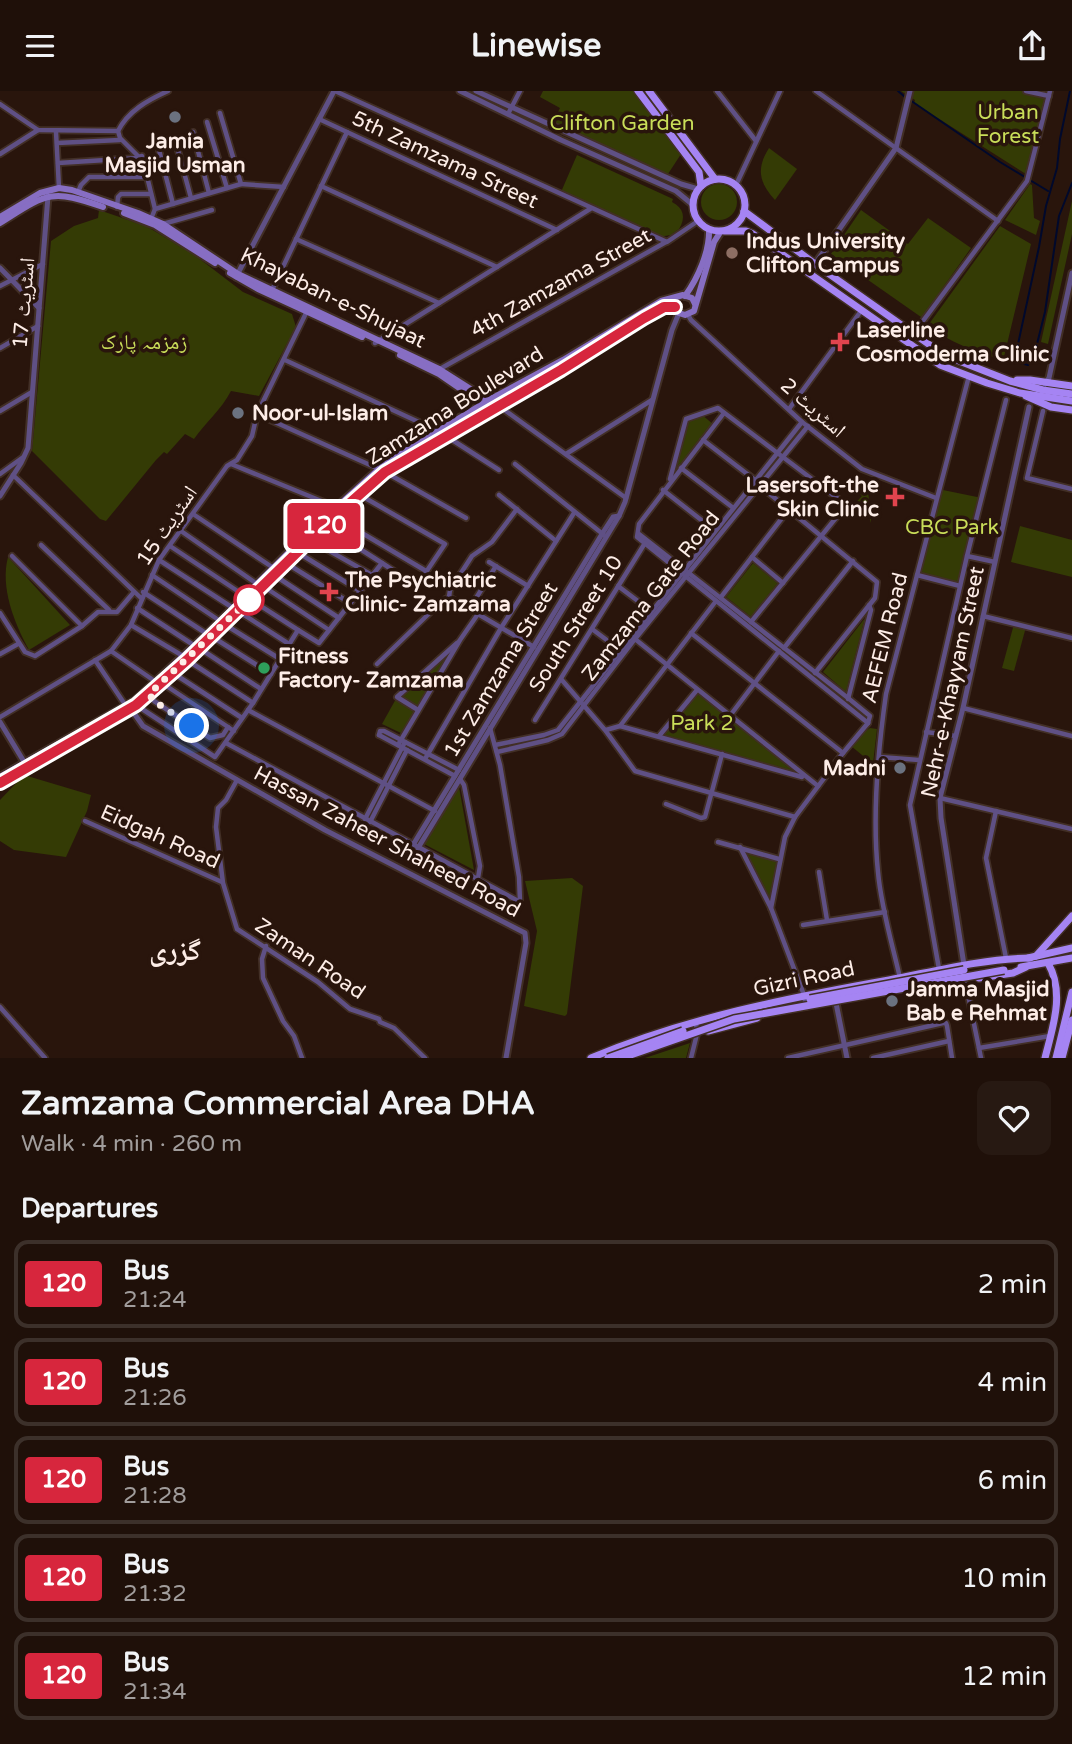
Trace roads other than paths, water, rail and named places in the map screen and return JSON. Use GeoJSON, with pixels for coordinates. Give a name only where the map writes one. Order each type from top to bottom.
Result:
{"type":"FeatureCollection","features":[{"type":"Feature","properties":{"kind":"main road"},"geometry":{"type":"LineString","coordinates":[[638,91],[652,95],[715,179]]}},
{"type":"Feature","properties":{"kind":"main road"},"geometry":{"type":"LineString","coordinates":[[652,95],[699,172],[700,187],[693,205],[698,221],[709,229],[746,231],[760,239],[940,365],[1020,393],[1051,407],[1072,410]]}},
{"type":"Feature","properties":{"kind":"main road"},"geometry":{"type":"LineString","coordinates":[[700,187],[715,179],[725,179],[736,185],[743,196],[744,211],[737,224],[722,231],[713,242],[694,311],[688,315],[677,310],[693,285],[707,247],[709,229]]}},
{"type":"Feature","properties":{"kind":"main road","name":"Khayaban-e-Shujaat"},"geometry":{"type":"LineString","coordinates":[[0,217],[59,188],[78,192],[163,224],[237,276],[308,310]]}},
{"type":"Feature","properties":{"kind":"main road","name":"Khayaban-e-Shujaat"},"geometry":{"type":"LineString","coordinates":[[0,223],[49,193],[76,197],[155,225],[237,276],[437,371],[495,408]]}},
{"type":"Feature","properties":{"kind":"main road"},"geometry":{"type":"LineString","coordinates":[[744,211],[944,355],[1010,381],[1072,394]]}},
{"type":"Feature","properties":{"kind":"main road"},"geometry":{"type":"LineString","coordinates":[[754,219],[745,218],[744,225],[760,239]]}},
{"type":"Feature","properties":{"kind":"main road"},"geometry":{"type":"LineString","coordinates":[[684,296],[692,298],[695,304]]}},
{"type":"Feature","properties":{"kind":"main road","name":"Zamzama Boulevard"},"geometry":{"type":"LineString","coordinates":[[131,707],[186,658],[337,507],[382,471],[442,434],[486,402],[574,354],[661,301],[684,296]]}},
{"type":"Feature","properties":{"kind":"main road","name":"Zamzama Boulevard"},"geometry":{"type":"LineString","coordinates":[[442,434],[495,408],[664,307],[677,310]]}},
{"type":"Feature","properties":{"kind":"main road"},"geometry":{"type":"LineString","coordinates":[[1044,386],[1072,386]]}},
{"type":"Feature","properties":{"kind":"main road"},"geometry":{"type":"LineString","coordinates":[[1020,393],[1072,401]]}},
{"type":"Feature","properties":{"kind":"main road","name":"Zamzama Boulevard"},"geometry":{"type":"LineString","coordinates":[[273,571],[286,563],[382,471]]}},
{"type":"Feature","properties":{"kind":"main road","name":"Zamzama Boulevard"},"geometry":{"type":"LineString","coordinates":[[0,777],[131,707],[173,673],[186,658]]}},
{"type":"Feature","properties":{"kind":"main road","name":"Zamzama Boulevard"},"geometry":{"type":"LineString","coordinates":[[0,783],[26,765]]}},
{"type":"Feature","properties":{"kind":"main road"},"geometry":{"type":"LineString","coordinates":[[1033,957],[1072,916]]}},
{"type":"Feature","properties":{"kind":"main road","name":"Gizri Road"},"geometry":{"type":"LineString","coordinates":[[591,1058],[616,1047],[696,1022],[804,995],[964,965],[1004,963],[1072,948]]}},
{"type":"Feature","properties":{"kind":"main road"},"geometry":{"type":"LineString","coordinates":[[608,1058],[663,1037],[762,1008],[1004,963],[1026,967],[1072,960]]}},
{"type":"Feature","properties":{"kind":"main road"},"geometry":{"type":"LineString","coordinates":[[622,1058],[734,1019],[1004,963]]}},
{"type":"Feature","properties":{"kind":"main road"},"geometry":{"type":"LineString","coordinates":[[1045,1058],[1058,994],[1056,979],[1048,963]]}},
{"type":"Feature","properties":{"kind":"main road","name":"Gizri Road"},"geometry":{"type":"LineString","coordinates":[[632,1058],[697,1034],[754,1019],[1013,973],[1026,967]]}},
{"type":"Feature","properties":{"kind":"main road"},"geometry":{"type":"LineString","coordinates":[[1056,1058],[1072,992]]}},
{"type":"Feature","properties":{"kind":"main road"},"geometry":{"type":"LineString","coordinates":[[1062,1058],[1072,1020]]}},
{"type":"Feature","properties":{"kind":"street"},"geometry":{"type":"LineString","coordinates":[[138,157],[121,140],[118,131],[124,118],[149,100],[168,91]]}},
{"type":"Feature","properties":{"kind":"street"},"geometry":{"type":"LineString","coordinates":[[237,276],[334,91],[667,242]]}},
{"type":"Feature","properties":{"kind":"street"},"geometry":{"type":"LineString","coordinates":[[460,91],[681,184],[700,187]]}},
{"type":"Feature","properties":{"kind":"street"},"geometry":{"type":"LineString","coordinates":[[476,91],[510,111],[676,191],[693,205]]}},
{"type":"Feature","properties":{"kind":"street"},"geometry":{"type":"LineString","coordinates":[[510,111],[520,91]]}},
{"type":"Feature","properties":{"kind":"street"},"geometry":{"type":"LineString","coordinates":[[717,91],[756,141]]}},
{"type":"Feature","properties":{"kind":"street"},"geometry":{"type":"LineString","coordinates":[[736,185],[780,91]]}},
{"type":"Feature","properties":{"kind":"street"},"geometry":{"type":"LineString","coordinates":[[816,91],[998,221]]}},
{"type":"Feature","properties":{"kind":"street"},"geometry":{"type":"LineString","coordinates":[[815,264],[896,148],[910,91]]}},
{"type":"Feature","properties":{"kind":"street"},"geometry":{"type":"LineString","coordinates":[[913,334],[1027,181],[1050,94],[1026,91]]}},
{"type":"Feature","properties":{"kind":"street"},"geometry":{"type":"LineString","coordinates":[[0,104],[38,130],[118,131]]}},
{"type":"Feature","properties":{"kind":"street"},"geometry":{"type":"LineString","coordinates":[[220,113],[242,184]]}},
{"type":"Feature","properties":{"kind":"street","name":"5th Zamzama Street"},"geometry":{"type":"LineString","coordinates":[[319,119],[557,230]]}},
{"type":"Feature","properties":{"kind":"street"},"geometry":{"type":"LineString","coordinates":[[207,122],[226,188]]}},
{"type":"Feature","properties":{"kind":"street"},"geometry":{"type":"LineString","coordinates":[[0,154],[38,130]]}},
{"type":"Feature","properties":{"kind":"street"},"geometry":{"type":"LineString","coordinates":[[56,132],[59,188]]}},
{"type":"Feature","properties":{"kind":"street"},"geometry":{"type":"LineString","coordinates":[[192,132],[209,193]]}},
{"type":"Feature","properties":{"kind":"street"},"geometry":{"type":"LineString","coordinates":[[272,291],[347,132]]}},
{"type":"Feature","properties":{"kind":"street"},"geometry":{"type":"LineString","coordinates":[[57,143],[121,140]]}},
{"type":"Feature","properties":{"kind":"street"},"geometry":{"type":"LineString","coordinates":[[176,143],[191,198]]}},
{"type":"Feature","properties":{"kind":"street"},"geometry":{"type":"LineString","coordinates":[[159,151],[173,204]]}},
{"type":"Feature","properties":{"kind":"street"},"geometry":{"type":"LineString","coordinates":[[58,163],[142,156],[155,209],[151,219]]}},
{"type":"Feature","properties":{"kind":"street"},"geometry":{"type":"LineString","coordinates":[[78,192],[89,177],[147,177]]}},
{"type":"Feature","properties":{"kind":"street"},"geometry":{"type":"LineString","coordinates":[[155,209],[242,184],[284,187]]}},
{"type":"Feature","properties":{"kind":"street"},"geometry":{"type":"LineString","coordinates":[[321,186],[497,267]]}},
{"type":"Feature","properties":{"kind":"street","name":"اسٹریٹ 17"},"geometry":{"type":"LineString","coordinates":[[0,496],[26,455],[49,193]]}},
{"type":"Feature","properties":{"kind":"street"},"geometry":{"type":"LineString","coordinates":[[117,207],[121,194],[151,194]]}},
{"type":"Feature","properties":{"kind":"street"},"geometry":{"type":"LineString","coordinates":[[377,342],[591,209]]}},
{"type":"Feature","properties":{"kind":"street"},"geometry":{"type":"LineString","coordinates":[[163,224],[212,210]]}},
{"type":"Feature","properties":{"kind":"street","name":"4th Zamzama Street"},"geometry":{"type":"LineString","coordinates":[[437,371],[667,242],[698,221]]}},
{"type":"Feature","properties":{"kind":"street"},"geometry":{"type":"LineString","coordinates":[[296,239],[439,304]]}},
{"type":"Feature","properties":{"kind":"street"},"geometry":{"type":"LineString","coordinates":[[0,286],[43,264]]}},
{"type":"Feature","properties":{"kind":"street"},"geometry":{"type":"LineString","coordinates":[[0,268],[40,308]]}},
{"type":"Feature","properties":{"kind":"street"},"geometry":{"type":"LineString","coordinates":[[1044,386],[1049,378],[1069,298],[1072,273]]}},
{"type":"Feature","properties":{"kind":"street","name":"اسٹریٹ 15"},"geometry":{"type":"LineString","coordinates":[[0,717],[111,651],[131,625],[159,560],[253,436],[257,414],[308,310]]}},
{"type":"Feature","properties":{"kind":"street","name":"1st Zamzama Street"},"geometry":{"type":"LineString","coordinates":[[416,846],[613,517],[619,516],[677,310]]}},
{"type":"Feature","properties":{"kind":"street"},"geometry":{"type":"LineString","coordinates":[[789,409],[862,310]]}},
{"type":"Feature","properties":{"kind":"street","name":"اسٹریٹ 2"},"geometry":{"type":"LineString","coordinates":[[688,315],[802,422],[862,469],[936,498]]}},
{"type":"Feature","properties":{"kind":"street"},"geometry":{"type":"LineString","coordinates":[[0,348],[38,326]]}},
{"type":"Feature","properties":{"kind":"street"},"geometry":{"type":"LineString","coordinates":[[285,360],[442,434],[499,470]]}},
{"type":"Feature","properties":{"kind":"street","name":"AEFEM Road"},"geometry":{"type":"LineString","coordinates":[[900,978],[877,862],[876,827],[886,694],[969,376]]}},
{"type":"Feature","properties":{"kind":"street"},"geometry":{"type":"LineString","coordinates":[[0,411],[33,392]]}},
{"type":"Feature","properties":{"kind":"street"},"geometry":{"type":"LineString","coordinates":[[566,454],[652,400]]}},
{"type":"Feature","properties":{"kind":"street"},"geometry":{"type":"LineString","coordinates":[[939,970],[910,805],[1006,400]]}},
{"type":"Feature","properties":{"kind":"street","name":"Nehr-e-Khayyam Street"},"geometry":{"type":"LineString","coordinates":[[964,965],[940,798],[963,708],[1029,407]]}},
{"type":"Feature","properties":{"kind":"street"},"geometry":{"type":"LineString","coordinates":[[495,408],[566,454],[626,498]]}},
{"type":"Feature","properties":{"kind":"street"},"geometry":{"type":"LineString","coordinates":[[669,483],[686,419],[718,408],[843,505],[844,508],[751,622]]}},
{"type":"Feature","properties":{"kind":"street"},"geometry":{"type":"LineString","coordinates":[[1043,411],[1027,478],[1072,489]]}},
{"type":"Feature","properties":{"kind":"street"},"geometry":{"type":"LineString","coordinates":[[724,413],[639,524],[637,537],[847,701],[868,723],[795,817],[785,837],[779,859],[771,908]]}},
{"type":"Feature","properties":{"kind":"street"},"geometry":{"type":"LineString","coordinates":[[257,414],[382,471],[466,518]]}},
{"type":"Feature","properties":{"kind":"street","name":"Zamzama Gate Road"},"geometry":{"type":"LineString","coordinates":[[497,752],[560,736],[661,603],[760,485],[802,422]]}},
{"type":"Feature","properties":{"kind":"street","name":"Zamzama Gate Road"},"geometry":{"type":"LineString","coordinates":[[685,573],[714,530],[765,467],[808,426]]}},
{"type":"Feature","properties":{"kind":"street"},"geometry":{"type":"LineString","coordinates":[[703,440],[755,480]]}},
{"type":"Feature","properties":{"kind":"street"},"geometry":{"type":"LineString","coordinates":[[0,474],[26,455]]}},
{"type":"Feature","properties":{"kind":"street"},"geometry":{"type":"LineString","coordinates":[[230,464],[337,507]]}},
{"type":"Feature","properties":{"kind":"street"},"geometry":{"type":"LineString","coordinates":[[514,464],[604,535]]}},
{"type":"Feature","properties":{"kind":"street"},"geometry":{"type":"LineString","coordinates":[[765,467],[770,472]]}},
{"type":"Feature","properties":{"kind":"street"},"geometry":{"type":"LineString","coordinates":[[681,468],[732,507]]}},
{"type":"Feature","properties":{"kind":"street"},"geometry":{"type":"LineString","coordinates":[[13,475],[141,598]]}},
{"type":"Feature","properties":{"kind":"street"},"geometry":{"type":"LineString","coordinates":[[760,485],[877,582],[876,598],[814,675]]}},
{"type":"Feature","properties":{"kind":"street"},"geometry":{"type":"LineString","coordinates":[[663,491],[714,530]]}},
{"type":"Feature","properties":{"kind":"street"},"geometry":{"type":"LineString","coordinates":[[324,526],[416,585],[445,544],[359,494]]}},
{"type":"Feature","properties":{"kind":"street"},"geometry":{"type":"LineString","coordinates":[[499,495],[556,541]]}},
{"type":"Feature","properties":{"kind":"street"},"geometry":{"type":"LineString","coordinates":[[377,664],[449,597],[450,590],[472,556],[492,542],[517,509]]}},
{"type":"Feature","properties":{"kind":"street"},"geometry":{"type":"LineString","coordinates":[[620,726],[789,509]]}},
{"type":"Feature","properties":{"kind":"street"},"geometry":{"type":"LineString","coordinates":[[426,756],[501,628],[574,513]]}},
{"type":"Feature","properties":{"kind":"street"},"geometry":{"type":"LineString","coordinates":[[193,514],[339,618]]}},
{"type":"Feature","properties":{"kind":"street"},"geometry":{"type":"LineString","coordinates":[[335,517],[426,571]]}},
{"type":"Feature","properties":{"kind":"street"},"geometry":{"type":"LineString","coordinates":[[723,519],[729,525]]}},
{"type":"Feature","properties":{"kind":"street"},"geometry":{"type":"LineString","coordinates":[[181,531],[329,630]]}},
{"type":"Feature","properties":{"kind":"street"},"geometry":{"type":"LineString","coordinates":[[639,535],[640,533],[685,573]]}},
{"type":"Feature","properties":{"kind":"street"},"geometry":{"type":"LineString","coordinates":[[310,540],[372,575]]}},
{"type":"Feature","properties":{"kind":"street","name":"South Street 10"},"geometry":{"type":"LineString","coordinates":[[535,720],[645,544]]}},
{"type":"Feature","properties":{"kind":"street"},"geometry":{"type":"LineString","coordinates":[[41,545],[110,611]]}},
{"type":"Feature","properties":{"kind":"street"},"geometry":{"type":"LineString","coordinates":[[170,546],[319,643],[382,562]]}},
{"type":"Feature","properties":{"kind":"street"},"geometry":{"type":"LineString","coordinates":[[297,552],[360,590]]}},
{"type":"Feature","properties":{"kind":"street"},"geometry":{"type":"LineString","coordinates":[[12,555],[82,626]]}},
{"type":"Feature","properties":{"kind":"street"},"geometry":{"type":"LineString","coordinates":[[967,556],[995,562]]}},
{"type":"Feature","properties":{"kind":"street"},"geometry":{"type":"LineString","coordinates":[[752,557],[783,583]]}},
{"type":"Feature","properties":{"kind":"street"},"geometry":{"type":"LineString","coordinates":[[159,560],[289,644]]}},
{"type":"Feature","properties":{"kind":"street"},"geometry":{"type":"LineString","coordinates":[[729,717],[853,561]]}},
{"type":"Feature","properties":{"kind":"street"},"geometry":{"type":"LineString","coordinates":[[489,562],[528,586]]}},
{"type":"Feature","properties":{"kind":"street"},"geometry":{"type":"LineString","coordinates":[[286,563],[350,603]]}},
{"type":"Feature","properties":{"kind":"street"},"geometry":{"type":"LineString","coordinates":[[470,608],[496,566]]}},
{"type":"Feature","properties":{"kind":"street"},"geometry":{"type":"LineString","coordinates":[[152,575],[280,659]]}},
{"type":"Feature","properties":{"kind":"street"},"geometry":{"type":"LineString","coordinates":[[916,575],[960,586]]}},
{"type":"Feature","properties":{"kind":"street"},"geometry":{"type":"LineString","coordinates":[[618,586],[651,611]]}},
{"type":"Feature","properties":{"kind":"street"},"geometry":{"type":"LineString","coordinates":[[144,592],[271,674]]}},
{"type":"Feature","properties":{"kind":"street"},"geometry":{"type":"LineString","coordinates":[[0,613],[18,644],[25,652],[35,656],[82,626],[98,612],[117,612],[134,593]]}},
{"type":"Feature","properties":{"kind":"street"},"geometry":{"type":"LineString","coordinates":[[449,597],[534,647]]}},
{"type":"Feature","properties":{"kind":"street","name":"Zamzama Gate Road"},"geometry":{"type":"LineString","coordinates":[[495,745],[556,732],[651,611],[661,603]]}},
{"type":"Feature","properties":{"kind":"street"},"geometry":{"type":"LineString","coordinates":[[847,701],[871,610],[869,605]]}},
{"type":"Feature","properties":{"kind":"street"},"geometry":{"type":"LineString","coordinates":[[137,608],[261,689]]}},
{"type":"Feature","properties":{"kind":"street"},"geometry":{"type":"LineString","coordinates":[[733,611],[751,622],[782,650]]}},
{"type":"Feature","properties":{"kind":"street"},"geometry":{"type":"LineString","coordinates":[[367,820],[418,710],[478,614]]}},
{"type":"Feature","properties":{"kind":"street"},"geometry":{"type":"LineString","coordinates":[[983,616],[1072,638]]}},
{"type":"Feature","properties":{"kind":"street","name":"1st Zamzama Street"},"geometry":{"type":"LineString","coordinates":[[523,670],[534,647],[553,620]]}},
{"type":"Feature","properties":{"kind":"street"},"geometry":{"type":"LineString","coordinates":[[131,625],[253,703]]}},
{"type":"Feature","properties":{"kind":"street"},"geometry":{"type":"LineString","coordinates":[[592,629],[620,650]]}},
{"type":"Feature","properties":{"kind":"street"},"geometry":{"type":"LineString","coordinates":[[95,660],[131,707],[213,757],[217,756],[253,703],[298,630]]}},
{"type":"Feature","properties":{"kind":"street"},"geometry":{"type":"LineString","coordinates":[[691,633],[843,753]]}},
{"type":"Feature","properties":{"kind":"street"},"geometry":{"type":"LineString","coordinates":[[635,639],[818,786]]}},
{"type":"Feature","properties":{"kind":"street"},"geometry":{"type":"LineString","coordinates":[[418,710],[397,697],[460,640]]}},
{"type":"Feature","properties":{"kind":"street"},"geometry":{"type":"LineString","coordinates":[[0,655],[18,644]]}},
{"type":"Feature","properties":{"kind":"street"},"geometry":{"type":"LineString","coordinates":[[111,651],[234,731]]}},
{"type":"Feature","properties":{"kind":"street"},"geometry":{"type":"LineString","coordinates":[[173,673],[242,718]]}},
{"type":"Feature","properties":{"kind":"street"},"geometry":{"type":"LineString","coordinates":[[561,679],[605,730],[635,771],[795,817]]}},
{"type":"Feature","properties":{"kind":"street"},"geometry":{"type":"LineString","coordinates":[[659,736],[697,689]]}},
{"type":"Feature","properties":{"kind":"street"},"geometry":{"type":"LineString","coordinates":[[149,694],[154,701],[210,738],[223,735],[228,727]]}},
{"type":"Feature","properties":{"kind":"street","name":"Hassan Zaheer Shaheed Road"},"geometry":{"type":"LineString","coordinates":[[131,707],[144,726],[237,780],[325,830],[525,933],[526,943],[506,1058]]}},
{"type":"Feature","properties":{"kind":"street"},"geometry":{"type":"LineString","coordinates":[[963,708],[1072,736]]}},
{"type":"Feature","properties":{"kind":"street"},"geometry":{"type":"LineString","coordinates":[[248,710],[436,812]]}},
{"type":"Feature","properties":{"kind":"street"},"geometry":{"type":"LineString","coordinates":[[0,722],[26,765]]}},
{"type":"Feature","properties":{"kind":"street"},"geometry":{"type":"LineString","coordinates":[[605,730],[620,726],[807,778]]}},
{"type":"Feature","properties":{"kind":"street"},"geometry":{"type":"LineString","coordinates":[[226,743],[520,902],[519,877],[497,752],[488,727]]}},
{"type":"Feature","properties":{"kind":"street"},"geometry":{"type":"LineString","coordinates":[[926,732],[956,736]]}},
{"type":"Feature","properties":{"kind":"street"},"geometry":{"type":"LineString","coordinates":[[403,745],[458,775],[464,785],[480,866],[478,878]]}},
{"type":"Feature","properties":{"kind":"street"},"geometry":{"type":"LineString","coordinates":[[666,804],[704,817],[722,754]]}},
{"type":"Feature","properties":{"kind":"street"},"geometry":{"type":"LineString","coordinates":[[880,757],[919,760]]}},
{"type":"Feature","properties":{"kind":"street","name":"Zaman Road"},"geometry":{"type":"LineString","coordinates":[[237,780],[217,811],[216,832],[223,883],[237,929],[318,982],[350,1009],[379,1019],[380,1023],[394,1028],[425,1058]]}},
{"type":"Feature","properties":{"kind":"street"},"geometry":{"type":"LineString","coordinates":[[940,798],[1072,829]]}},
{"type":"Feature","properties":{"kind":"street"},"geometry":{"type":"LineString","coordinates":[[996,811],[986,858],[1004,963]]}},
{"type":"Feature","properties":{"kind":"street","name":"Eidgah Road"},"geometry":{"type":"LineString","coordinates":[[85,821],[223,883]]}},
{"type":"Feature","properties":{"kind":"street"},"geometry":{"type":"LineString","coordinates":[[718,842],[779,859]]}},
{"type":"Feature","properties":{"kind":"street"},"geometry":{"type":"LineString","coordinates":[[740,848],[771,908],[804,995],[806,1008]]}},
{"type":"Feature","properties":{"kind":"street"},"geometry":{"type":"LineString","coordinates":[[819,872],[827,920]]}},
{"type":"Feature","properties":{"kind":"street"},"geometry":{"type":"LineString","coordinates":[[803,925],[886,912]]}},
{"type":"Feature","properties":{"kind":"street"},"geometry":{"type":"LineString","coordinates":[[266,946],[262,959],[263,978],[283,1021],[294,1035],[302,1058]]}},
{"type":"Feature","properties":{"kind":"street"},"geometry":{"type":"LineString","coordinates":[[965,981],[981,1058]]}},
{"type":"Feature","properties":{"kind":"street"},"geometry":{"type":"LineString","coordinates":[[836,1003],[847,1058]]}},
{"type":"Feature","properties":{"kind":"street"},"geometry":{"type":"LineString","coordinates":[[0,1007],[45,1058]]}},
{"type":"Feature","properties":{"kind":"street"},"geometry":{"type":"LineString","coordinates":[[691,1058],[697,1034],[696,1022]]}},
{"type":"Feature","properties":{"kind":"street"},"geometry":{"type":"LineString","coordinates":[[788,1058],[943,1023],[946,1023],[952,1058]]}},
{"type":"Feature","properties":{"kind":"street"},"geometry":{"type":"LineString","coordinates":[[979,1048],[1051,1036]]}},
{"type":"Feature","properties":{"kind":"street"},"geometry":{"type":"LineString","coordinates":[[873,1058],[949,1041]]}},
{"type":"Feature","properties":{"kind":"waterway"},"geometry":{"type":"LineString","coordinates":[[898,91],[905,97]]}},
{"type":"Feature","properties":{"kind":"waterway"},"geometry":{"type":"LineString","coordinates":[[1070,91],[1057,168],[1046,206],[1015,358],[1017,362],[1028,365],[1036,348],[1045,312],[1059,216],[1072,183]]}},
{"type":"Feature","properties":{"kind":"waterway"},"geometry":{"type":"LineString","coordinates":[[910,100],[1000,162],[1048,191]]}},
{"type":"Feature","properties":{"kind":"place","name":"Jamia Masjid Usman"},"geometry":{"type":"Point","coordinates":[175,117]}},
{"type":"Feature","properties":{"kind":"place","name":"Indus University Clifton Campus"},"geometry":{"type":"Point","coordinates":[732,253]}},
{"type":"Feature","properties":{"kind":"place","name":"Laserline Cosmoderma Clinic"},"geometry":{"type":"Point","coordinates":[840,342]}},
{"type":"Feature","properties":{"kind":"place","name":"Noor-ul-Islam"},"geometry":{"type":"Point","coordinates":[238,413]}},
{"type":"Feature","properties":{"kind":"place","name":"Lasersoft-the Skin Clinic"},"geometry":{"type":"Point","coordinates":[895,497]}},
{"type":"Feature","properties":{"kind":"place","name":"The Psychiatric Clinic- Zamzama"},"geometry":{"type":"Point","coordinates":[329,592]}},
{"type":"Feature","properties":{"kind":"place","name":"Fitness Factory- Zamzama"},"geometry":{"type":"Point","coordinates":[264,668]}},
{"type":"Feature","properties":{"kind":"place","name":"Madni"},"geometry":{"type":"Point","coordinates":[900,768]}},
{"type":"Feature","properties":{"kind":"place","name":"Jamma Masjid Bab e Rehmat"},"geometry":{"type":"Point","coordinates":[892,1001]}},
{"type":"Feature","properties":{"kind":"district","name":"گزری"},"geometry":{"type":"Point","coordinates":[175,951]}},
{"type":"Feature","properties":{"kind":"park label","name":"Clifton Garden"},"geometry":{"type":"Point","coordinates":[622,123]}},
{"type":"Feature","properties":{"kind":"park label","name":"Urban Forest"},"geometry":{"type":"Point","coordinates":[1008,124]}},
{"type":"Feature","properties":{"kind":"park label","name":"زمزمہ پارک"},"geometry":{"type":"Point","coordinates":[144,342]}},
{"type":"Feature","properties":{"kind":"park label","name":"CBC Park"},"geometry":{"type":"Point","coordinates":[952,527]}},
{"type":"Feature","properties":{"kind":"park label","name":"Park 2"},"geometry":{"type":"Point","coordinates":[702,723]}}]}
